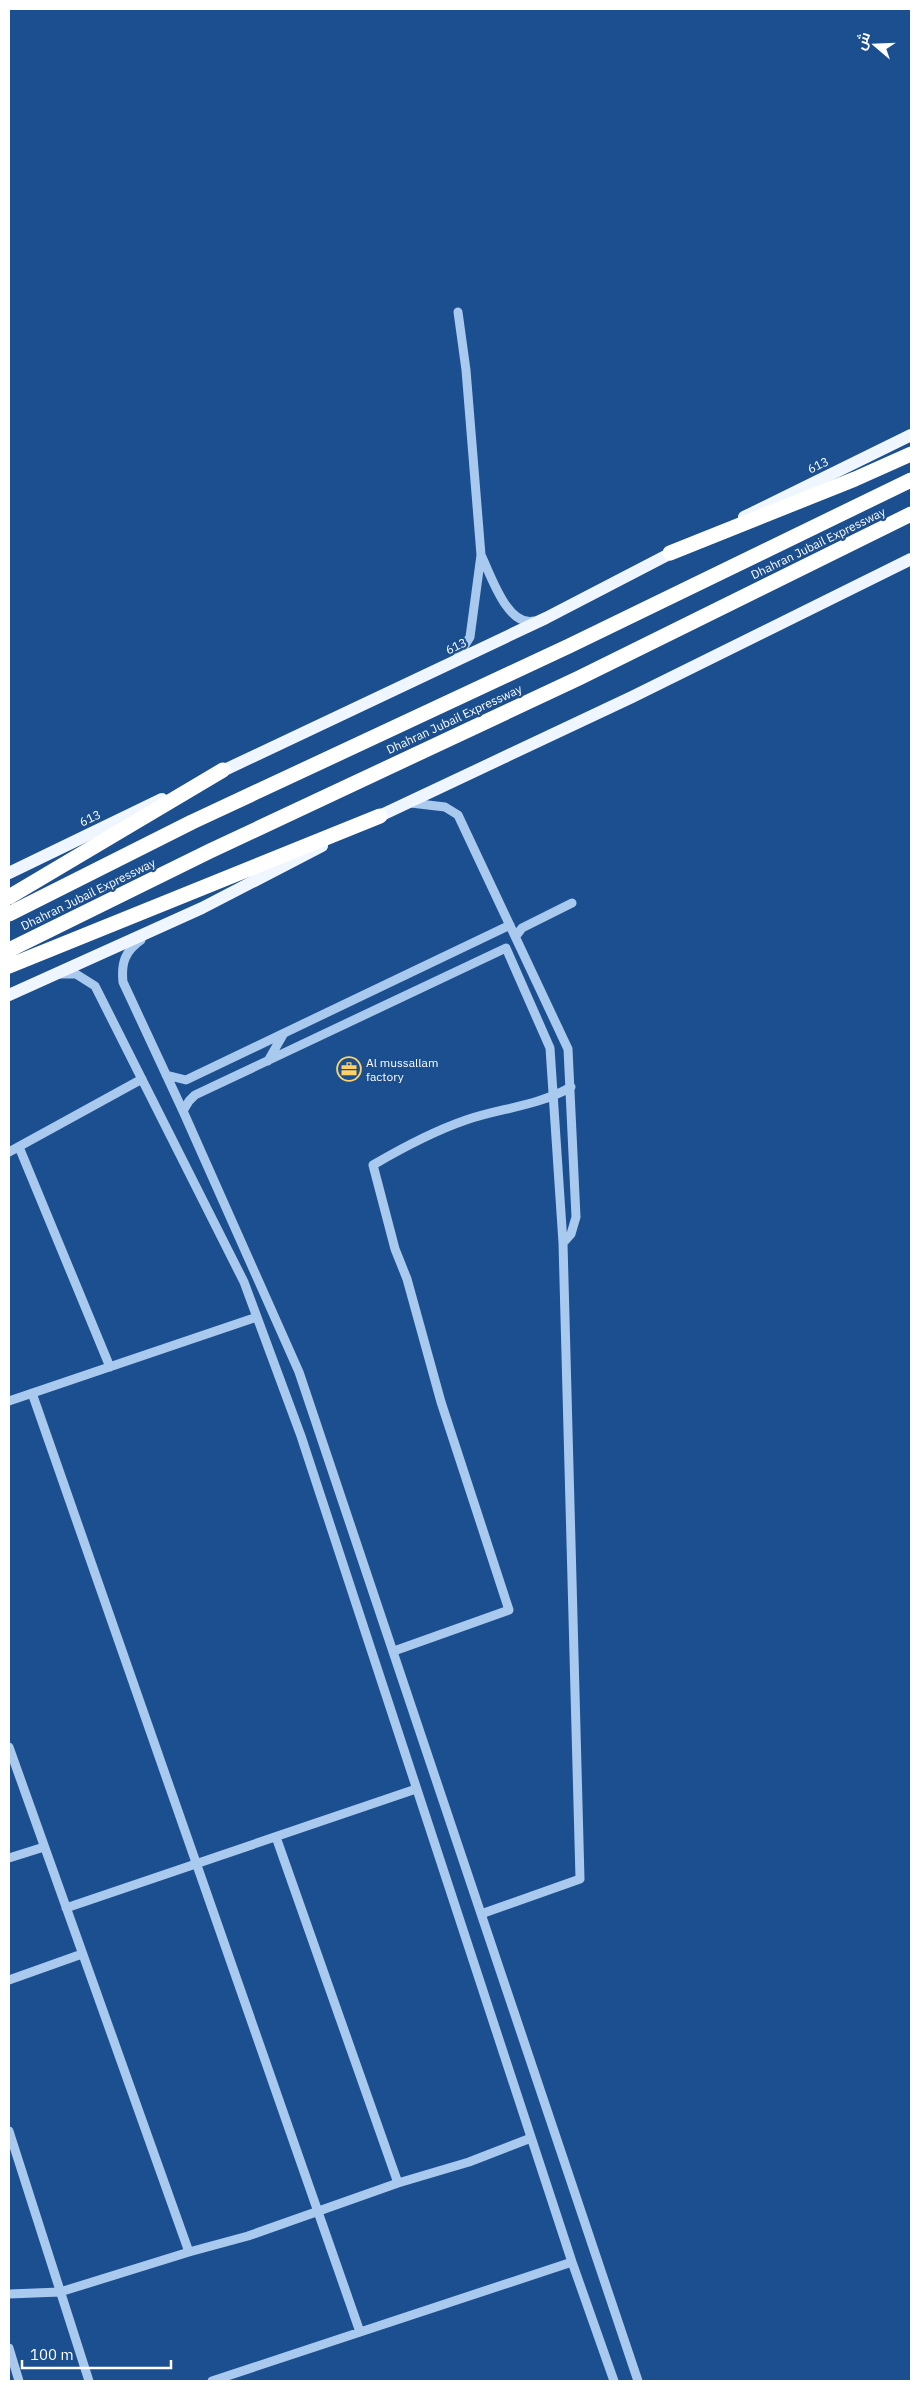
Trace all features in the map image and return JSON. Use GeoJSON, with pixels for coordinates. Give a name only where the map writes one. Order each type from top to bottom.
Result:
{"type":"FeatureCollection","features":[{"type":"Feature","properties":{"kind":"highway"},"geometry":{"type":"LineString","coordinates":[[670,553],[855,479],[911,454]]}},
{"type":"Feature","properties":{"kind":"highway","name":"Dhahran Jubail Expressway"},"geometry":{"type":"LineString","coordinates":[[9,914],[192,822],[568,646],[911,480]]}},
{"type":"Feature","properties":{"kind":"highway","name":"Dhahran Jubail Expressway"},"geometry":{"type":"LineString","coordinates":[[9,950],[210,851],[579,678],[911,514]]}},
{"type":"Feature","properties":{"kind":"highway"},"geometry":{"type":"LineString","coordinates":[[9,897],[222,770]]}},
{"type":"Feature","properties":{"kind":"highway"},"geometry":{"type":"LineString","coordinates":[[9,966],[380,816]]}},
{"type":"Feature","properties":{"kind":"main road","name":"613"},"geometry":{"type":"LineString","coordinates":[[9,873],[222,770],[450,665],[546,618],[670,553],[911,435]]}},
{"type":"Feature","properties":{"kind":"main road"},"geometry":{"type":"LineString","coordinates":[[9,994],[202,908],[380,816],[411,803],[911,559]]}},
{"type":"Feature","properties":{"kind":"street"},"geometry":{"type":"LineString","coordinates":[[450,665],[460,656],[470,637],[481,556],[466,370],[458,312]]}},
{"type":"Feature","properties":{"kind":"street"},"geometry":{"type":"LineString","coordinates":[[481,556],[509,612],[523,622],[546,618]]}},
{"type":"Feature","properties":{"kind":"street"},"geometry":{"type":"LineString","coordinates":[[411,803],[446,807],[458,815],[568,1049],[576,1217],[571,1234],[563,1243]]}},
{"type":"Feature","properties":{"kind":"street"},"geometry":{"type":"LineString","coordinates":[[184,1111],[189,1100],[194,1095],[506,948],[517,939],[522,928],[572,903]]}},
{"type":"Feature","properties":{"kind":"street"},"geometry":{"type":"LineString","coordinates":[[166,1075],[186,1080],[510,925]]}},
{"type":"Feature","properties":{"kind":"street"},"geometry":{"type":"LineString","coordinates":[[156,928],[132,946],[125,956],[122,968],[123,982],[184,1111],[299,1372],[638,2381]]}},
{"type":"Feature","properties":{"kind":"street"},"geometry":{"type":"LineString","coordinates":[[481,1914],[580,1879],[563,1243],[554,1097],[550,1048],[506,948]]}},
{"type":"Feature","properties":{"kind":"street"},"geometry":{"type":"LineString","coordinates":[[47,976],[76,974],[95,986],[244,1282],[301,1436],[572,2262],[614,2381]]}},
{"type":"Feature","properties":{"kind":"street"},"geometry":{"type":"LineString","coordinates":[[271,1059],[285,1032]]}},
{"type":"Feature","properties":{"kind":"street"},"geometry":{"type":"LineString","coordinates":[[9,1152],[142,1079]]}},
{"type":"Feature","properties":{"kind":"street"},"geometry":{"type":"LineString","coordinates":[[394,1651],[509,1610],[441,1402],[407,1279],[395,1249],[373,1165],[392,1153],[466,1120],[554,1097],[571,1087]]}},
{"type":"Feature","properties":{"kind":"street"},"geometry":{"type":"LineString","coordinates":[[19,1147],[110,1366]]}},
{"type":"Feature","properties":{"kind":"street"},"geometry":{"type":"LineString","coordinates":[[9,1401],[257,1316]]}},
{"type":"Feature","properties":{"kind":"street"},"geometry":{"type":"LineString","coordinates":[[32,1393],[360,2332]]}},
{"type":"Feature","properties":{"kind":"street"},"geometry":{"type":"LineString","coordinates":[[9,1747],[189,2252]]}},
{"type":"Feature","properties":{"kind":"street"},"geometry":{"type":"LineString","coordinates":[[66,1908],[416,1789]]}},
{"type":"Feature","properties":{"kind":"street"},"geometry":{"type":"LineString","coordinates":[[276,1837],[398,2183]]}},
{"type":"Feature","properties":{"kind":"street"},"geometry":{"type":"LineString","coordinates":[[9,1858],[44,1847]]}},
{"type":"Feature","properties":{"kind":"street"},"geometry":{"type":"LineString","coordinates":[[9,1980],[82,1954]]}},
{"type":"Feature","properties":{"kind":"street"},"geometry":{"type":"LineString","coordinates":[[9,2130],[89,2381]]}},
{"type":"Feature","properties":{"kind":"street"},"geometry":{"type":"LineString","coordinates":[[9,2294],[60,2292],[189,2252],[248,2236],[398,2183],[469,2162],[531,2138]]}},
{"type":"Feature","properties":{"kind":"street"},"geometry":{"type":"LineString","coordinates":[[212,2381],[572,2262]]}},
{"type":"Feature","properties":{"kind":"street"},"geometry":{"type":"LineString","coordinates":[[9,2348],[19,2381]]}},
{"type":"Feature","properties":{"kind":"place","name":"Al mussallam factory"},"geometry":{"type":"Point","coordinates":[349,1069]}}]}
